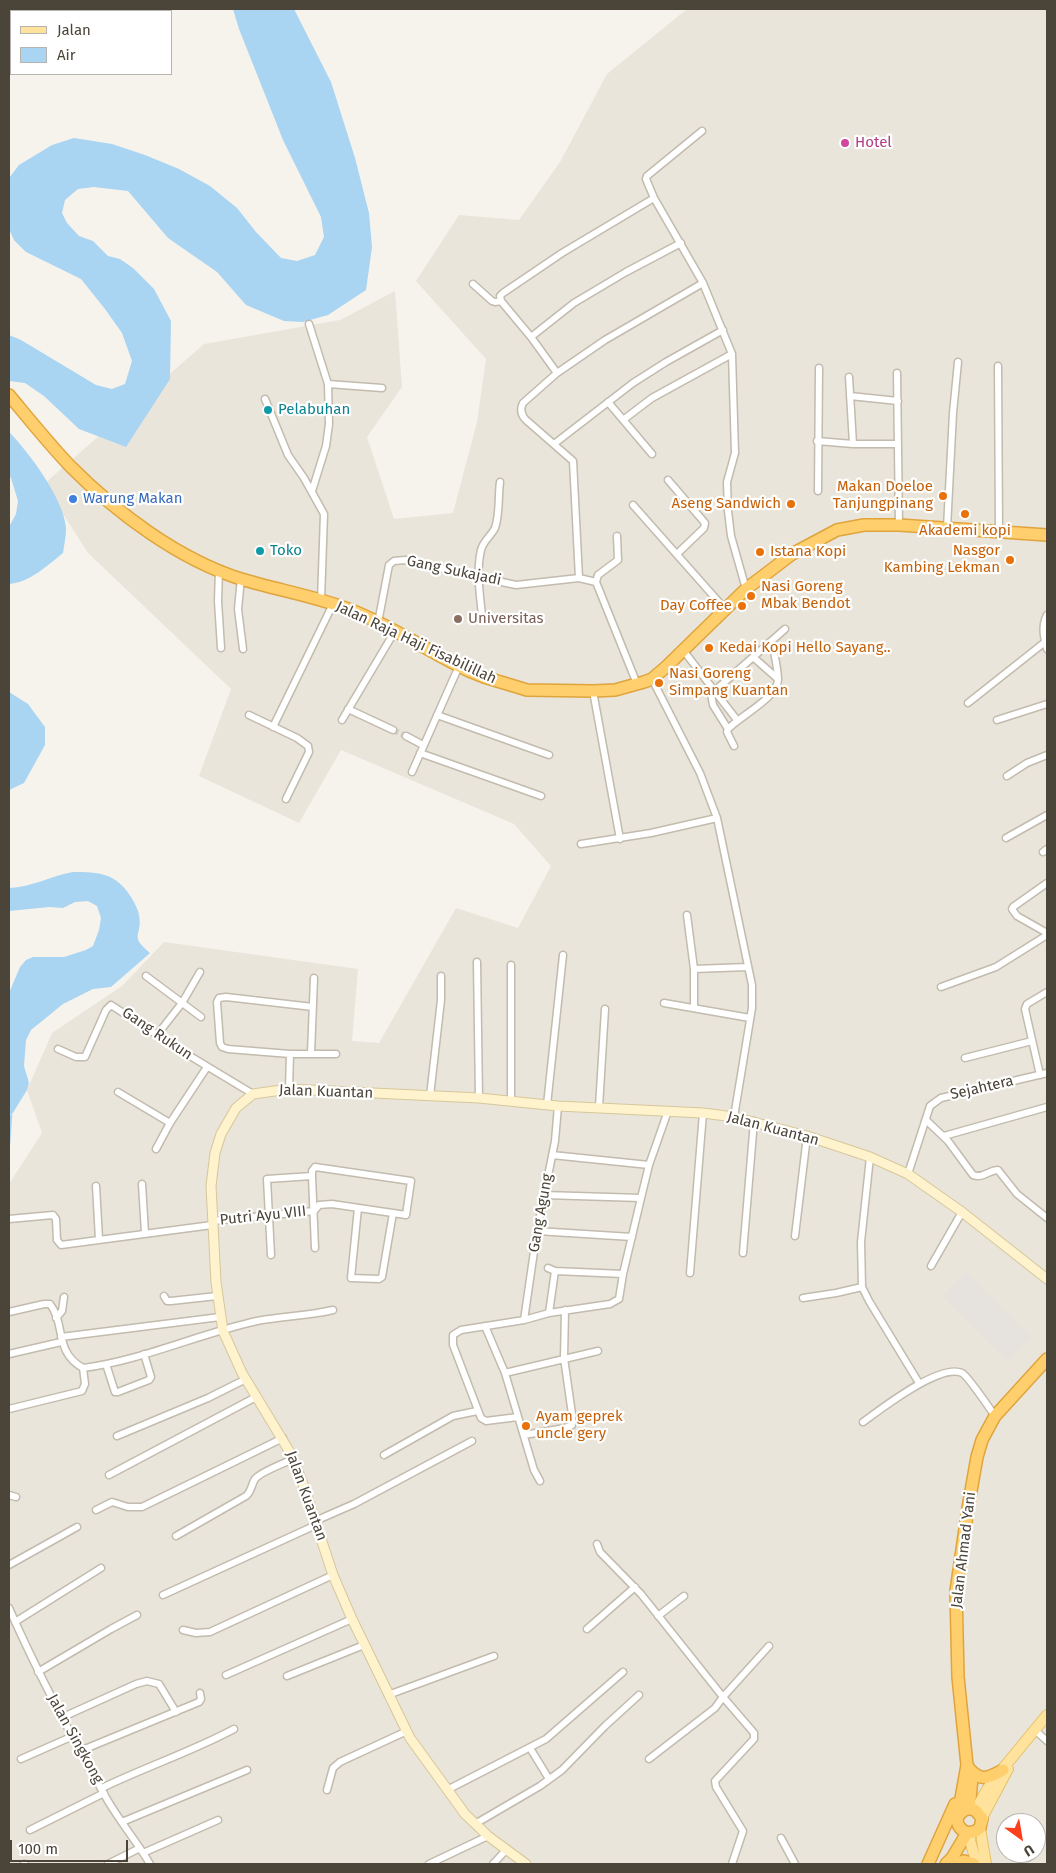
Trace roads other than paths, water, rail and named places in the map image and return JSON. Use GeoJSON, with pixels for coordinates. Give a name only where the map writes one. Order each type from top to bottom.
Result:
{"type":"FeatureCollection","features":[{"type":"Feature","properties":{"kind":"highway","name":"Jalan Raja Haji Fisabilillah"},"geometry":{"type":"LineString","coordinates":[[9,395],[70,466],[103,496],[150,532],[186,556],[241,578],[352,610],[395,631],[458,666],[484,677],[527,690],[615,690],[652,678],[746,589],[792,554],[837,530],[864,525],[899,525],[1047,535]]}},
{"type":"Feature","properties":{"kind":"highway","name":"Jalan Ahmad Yani"},"geometry":{"type":"LineString","coordinates":[[969,1770],[958,1676],[956,1591],[977,1457],[982,1440],[995,1416],[1047,1358]]}},
{"type":"Feature","properties":{"kind":"highway"},"geometry":{"type":"LineString","coordinates":[[969,1770],[986,1778],[1003,1770]]}},
{"type":"Feature","properties":{"kind":"highway"},"geometry":{"type":"LineString","coordinates":[[969,1770],[979,1783],[991,1784]]}},
{"type":"Feature","properties":{"kind":"highway"},"geometry":{"type":"LineString","coordinates":[[929,1864],[962,1793],[969,1770]]}},
{"type":"Feature","properties":{"kind":"highway"},"geometry":{"type":"LineString","coordinates":[[969,1770],[965,1813],[958,1825],[963,1831],[975,1829]]}},
{"type":"Feature","properties":{"kind":"highway"},"geometry":{"type":"LineString","coordinates":[[929,1864],[965,1813],[962,1793]]}},
{"type":"Feature","properties":{"kind":"highway"},"geometry":{"type":"LineString","coordinates":[[946,1864],[975,1829],[980,1814],[965,1813]]}},
{"type":"Feature","properties":{"kind":"highway"},"geometry":{"type":"LineString","coordinates":[[952,1864],[964,1861],[975,1864]]}},
{"type":"Feature","properties":{"kind":"main road"},"geometry":{"type":"LineString","coordinates":[[965,1813],[1036,1731],[1047,1715]]}},
{"type":"Feature","properties":{"kind":"main road"},"geometry":{"type":"LineString","coordinates":[[975,1864],[970,1841],[1005,1775],[1025,1743]]}},
{"type":"Feature","properties":{"kind":"main road"},"geometry":{"type":"LineString","coordinates":[[975,1829],[986,1864]]}},
{"type":"Feature","properties":{"kind":"street"},"geometry":{"type":"LineString","coordinates":[[702,131],[647,176],[646,179],[654,198],[703,283],[732,354],[735,453],[728,482],[728,511],[731,536],[746,589]]}},
{"type":"Feature","properties":{"kind":"street"},"geometry":{"type":"LineString","coordinates":[[557,373],[501,301],[500,296],[562,252],[654,198]]}},
{"type":"Feature","properties":{"kind":"street"},"geometry":{"type":"LineString","coordinates":[[531,338],[574,303],[626,272],[681,243]]}},
{"type":"Feature","properties":{"kind":"street"},"geometry":{"type":"LineString","coordinates":[[596,582],[579,578],[574,508],[574,465],[570,457],[526,420],[521,408],[523,403],[557,373],[604,340],[703,283]]}},
{"type":"Feature","properties":{"kind":"street"},"geometry":{"type":"LineString","coordinates":[[473,284],[492,301],[501,301]]}},
{"type":"Feature","properties":{"kind":"street"},"geometry":{"type":"LineString","coordinates":[[309,324],[328,384],[326,446],[312,491]]}},
{"type":"Feature","properties":{"kind":"street"},"geometry":{"type":"LineString","coordinates":[[554,444],[608,402],[666,362],[723,330]]}},
{"type":"Feature","properties":{"kind":"street"},"geometry":{"type":"LineString","coordinates":[[623,420],[652,398],[732,354]]}},
{"type":"Feature","properties":{"kind":"street"},"geometry":{"type":"LineString","coordinates":[[948,528],[953,413],[958,362]]}},
{"type":"Feature","properties":{"kind":"street"},"geometry":{"type":"LineString","coordinates":[[998,366],[999,532]]}},
{"type":"Feature","properties":{"kind":"street"},"geometry":{"type":"LineString","coordinates":[[818,491],[817,441],[820,368]]}},
{"type":"Feature","properties":{"kind":"street"},"geometry":{"type":"LineString","coordinates":[[897,373],[899,525]]}},
{"type":"Feature","properties":{"kind":"street"},"geometry":{"type":"LineString","coordinates":[[849,377],[853,444]]}},
{"type":"Feature","properties":{"kind":"street"},"geometry":{"type":"LineString","coordinates":[[328,384],[382,388]]}},
{"type":"Feature","properties":{"kind":"street"},"geometry":{"type":"LineString","coordinates":[[850,396],[898,401]]}},
{"type":"Feature","properties":{"kind":"street"},"geometry":{"type":"LineString","coordinates":[[265,399],[288,455],[323,510],[325,518],[321,600]]}},
{"type":"Feature","properties":{"kind":"street"},"geometry":{"type":"LineString","coordinates":[[608,402],[652,454]]}},
{"type":"Feature","properties":{"kind":"street"},"geometry":{"type":"LineString","coordinates":[[817,441],[853,444],[897,444]]}},
{"type":"Feature","properties":{"kind":"street"},"geometry":{"type":"LineString","coordinates":[[668,480],[705,523],[704,528],[676,554]]}},
{"type":"Feature","properties":{"kind":"street"},"geometry":{"type":"LineString","coordinates":[[482,616],[478,577],[481,550],[492,534],[496,523],[500,482]]}},
{"type":"Feature","properties":{"kind":"street"},"geometry":{"type":"LineString","coordinates":[[633,505],[725,609]]}},
{"type":"Feature","properties":{"kind":"street"},"geometry":{"type":"LineString","coordinates":[[618,536],[618,560],[598,575],[596,582],[637,684]]}},
{"type":"Feature","properties":{"kind":"street","name":"Gang Sukajadi"},"geometry":{"type":"LineString","coordinates":[[378,623],[389,565],[394,561],[405,560],[478,577],[525,585],[579,578]]}},
{"type":"Feature","properties":{"kind":"street"},"geometry":{"type":"LineString","coordinates":[[219,570],[218,601],[221,648]]}},
{"type":"Feature","properties":{"kind":"street"},"geometry":{"type":"LineString","coordinates":[[241,578],[238,609],[243,648]]}},
{"type":"Feature","properties":{"kind":"street"},"geometry":{"type":"LineString","coordinates":[[273,727],[333,604]]}},
{"type":"Feature","properties":{"kind":"street"},"geometry":{"type":"LineString","coordinates":[[1047,615],[1044,623],[1047,649]]}},
{"type":"Feature","properties":{"kind":"street"},"geometry":{"type":"LineString","coordinates":[[734,746],[727,732],[728,729],[713,705],[711,694],[713,690],[785,629]]}},
{"type":"Feature","properties":{"kind":"street"},"geometry":{"type":"LineString","coordinates":[[342,720],[395,631]]}},
{"type":"Feature","properties":{"kind":"street"},"geometry":{"type":"LineString","coordinates":[[728,729],[773,692],[777,686],[778,679],[772,641]]}},
{"type":"Feature","properties":{"kind":"street"},"geometry":{"type":"LineString","coordinates":[[968,703],[1045,642]]}},
{"type":"Feature","properties":{"kind":"street"},"geometry":{"type":"LineString","coordinates":[[683,650],[737,720]]}},
{"type":"Feature","properties":{"kind":"street"},"geometry":{"type":"LineString","coordinates":[[753,657],[778,679]]}},
{"type":"Feature","properties":{"kind":"street"},"geometry":{"type":"LineString","coordinates":[[412,772],[458,666]]}},
{"type":"Feature","properties":{"kind":"street"},"geometry":{"type":"LineString","coordinates":[[652,678],[700,773],[717,818],[752,985],[750,1018],[734,1117]]}},
{"type":"Feature","properties":{"kind":"street"},"geometry":{"type":"LineString","coordinates":[[593,691],[620,839]]}},
{"type":"Feature","properties":{"kind":"street"},"geometry":{"type":"LineString","coordinates":[[996,720],[1047,704]]}},
{"type":"Feature","properties":{"kind":"street"},"geometry":{"type":"LineString","coordinates":[[348,709],[393,730]]}},
{"type":"Feature","properties":{"kind":"street"},"geometry":{"type":"LineString","coordinates":[[437,714],[549,755]]}},
{"type":"Feature","properties":{"kind":"street"},"geometry":{"type":"LineString","coordinates":[[249,715],[306,744],[310,751],[286,799]]}},
{"type":"Feature","properties":{"kind":"street"},"geometry":{"type":"LineString","coordinates":[[406,736],[423,745]]}},
{"type":"Feature","properties":{"kind":"street"},"geometry":{"type":"LineString","coordinates":[[420,753],[541,796]]}},
{"type":"Feature","properties":{"kind":"street"},"geometry":{"type":"LineString","coordinates":[[1007,776],[1027,763],[1047,755]]}},
{"type":"Feature","properties":{"kind":"street"},"geometry":{"type":"LineString","coordinates":[[1006,838],[1047,815]]}},
{"type":"Feature","properties":{"kind":"street"},"geometry":{"type":"LineString","coordinates":[[581,844],[651,834],[717,818]]}},
{"type":"Feature","properties":{"kind":"street"},"geometry":{"type":"LineString","coordinates":[[941,987],[996,967],[1047,934],[1017,916],[1012,907],[1047,883]]}},
{"type":"Feature","properties":{"kind":"street"},"geometry":{"type":"LineString","coordinates":[[687,915],[694,969],[694,1008]]}},
{"type":"Feature","properties":{"kind":"street"},"geometry":{"type":"LineString","coordinates":[[547,1104],[563,956]]}},
{"type":"Feature","properties":{"kind":"street"},"geometry":{"type":"LineString","coordinates":[[478,962],[479,1098]]}},
{"type":"Feature","properties":{"kind":"street"},"geometry":{"type":"LineString","coordinates":[[511,1101],[512,965]]}},
{"type":"Feature","properties":{"kind":"street"},"geometry":{"type":"LineString","coordinates":[[694,969],[748,967]]}},
{"type":"Feature","properties":{"kind":"street"},"geometry":{"type":"LineString","coordinates":[[158,1034],[182,1003],[200,972]]}},
{"type":"Feature","properties":{"kind":"street"},"geometry":{"type":"LineString","coordinates":[[146,976],[201,1017]]}},
{"type":"Feature","properties":{"kind":"street"},"geometry":{"type":"LineString","coordinates":[[430,1096],[441,1000],[441,976]]}},
{"type":"Feature","properties":{"kind":"street"},"geometry":{"type":"LineString","coordinates":[[311,1053],[314,978]]}},
{"type":"Feature","properties":{"kind":"street"},"geometry":{"type":"LineString","coordinates":[[1040,1074],[1025,1009],[1027,1004],[1047,992]]}},
{"type":"Feature","properties":{"kind":"street"},"geometry":{"type":"LineString","coordinates":[[313,1007],[226,997],[217,1000],[220,1043],[224,1048],[290,1054],[336,1054]]}},
{"type":"Feature","properties":{"kind":"street"},"geometry":{"type":"LineString","coordinates":[[664,1003],[750,1018]]}},
{"type":"Feature","properties":{"kind":"street","name":"Gang Rukun"},"geometry":{"type":"LineString","coordinates":[[58,1049],[76,1057],[85,1057],[106,1010],[111,1005],[207,1067],[253,1094]]}},
{"type":"Feature","properties":{"kind":"street"},"geometry":{"type":"LineString","coordinates":[[600,1107],[605,1009]]}},
{"type":"Feature","properties":{"kind":"street"},"geometry":{"type":"LineString","coordinates":[[965,1058],[1032,1041]]}},
{"type":"Feature","properties":{"kind":"street"},"geometry":{"type":"LineString","coordinates":[[289,1089],[290,1054]]}},
{"type":"Feature","properties":{"kind":"street"},"geometry":{"type":"LineString","coordinates":[[156,1149],[170,1123],[207,1067]]}},
{"type":"Feature","properties":{"kind":"street","name":"Sejahtera"},"geometry":{"type":"LineString","coordinates":[[908,1174],[931,1104],[941,1098],[1047,1073]]}},
{"type":"Feature","properties":{"kind":"street","name":"Jalan Kuantan"},"geometry":{"type":"LineString","coordinates":[[526,1864],[475,1824],[447,1790],[407,1731],[352,1619],[334,1575],[293,1459],[283,1438],[246,1379],[223,1331],[218,1296],[211,1186],[215,1152],[236,1108],[253,1094],[289,1089],[479,1098],[558,1106],[703,1112],[754,1121],[807,1136],[870,1158],[908,1174],[962,1212],[1047,1279]]}},
{"type":"Feature","properties":{"kind":"street"},"geometry":{"type":"LineString","coordinates":[[118,1092],[170,1123]]}},
{"type":"Feature","properties":{"kind":"street","name":"Gang Agung"},"geometry":{"type":"LineString","coordinates":[[524,1320],[537,1231],[552,1155],[558,1106]]}},
{"type":"Feature","properties":{"kind":"street"},"geometry":{"type":"LineString","coordinates":[[944,1136],[1047,1107]]}},
{"type":"Feature","properties":{"kind":"street"},"geometry":{"type":"LineString","coordinates":[[518,1417],[486,1422],[481,1418],[452,1340],[453,1335],[457,1331],[524,1320],[549,1313],[616,1301],[621,1294],[623,1274],[649,1165],[668,1111]]}},
{"type":"Feature","properties":{"kind":"street"},"geometry":{"type":"LineString","coordinates":[[690,1274],[703,1112]]}},
{"type":"Feature","properties":{"kind":"street"},"geometry":{"type":"LineString","coordinates":[[926,1120],[944,1136],[973,1174],[980,1176],[998,1170],[1017,1194],[1047,1218]]}},
{"type":"Feature","properties":{"kind":"street"},"geometry":{"type":"LineString","coordinates":[[743,1253],[754,1121]]}},
{"type":"Feature","properties":{"kind":"street"},"geometry":{"type":"LineString","coordinates":[[795,1236],[807,1136]]}},
{"type":"Feature","properties":{"kind":"street"},"geometry":{"type":"LineString","coordinates":[[552,1155],[649,1165]]}},
{"type":"Feature","properties":{"kind":"street"},"geometry":{"type":"LineString","coordinates":[[870,1158],[861,1242],[862,1287],[920,1383]]}},
{"type":"Feature","properties":{"kind":"street"},"geometry":{"type":"LineString","coordinates":[[315,1248],[312,1176],[312,1171],[315,1167],[410,1180],[412,1183],[407,1214],[393,1213],[382,1277],[378,1279],[351,1278],[358,1208]]}},
{"type":"Feature","properties":{"kind":"street"},"geometry":{"type":"LineString","coordinates":[[270,1255],[267,1179],[312,1176]]}},
{"type":"Feature","properties":{"kind":"street"},"geometry":{"type":"LineString","coordinates":[[142,1184],[145,1233]]}},
{"type":"Feature","properties":{"kind":"street"},"geometry":{"type":"LineString","coordinates":[[96,1186],[99,1239]]}},
{"type":"Feature","properties":{"kind":"street"},"geometry":{"type":"LineString","coordinates":[[544,1195],[641,1198]]}},
{"type":"Feature","properties":{"kind":"street","name":"Putri Ayu VIII"},"geometry":{"type":"LineString","coordinates":[[9,1219],[53,1215],[56,1219],[59,1244],[314,1211],[322,1204],[393,1213]]}},
{"type":"Feature","properties":{"kind":"street"},"geometry":{"type":"LineString","coordinates":[[931,1266],[962,1212]]}},
{"type":"Feature","properties":{"kind":"street"},"geometry":{"type":"LineString","coordinates":[[537,1231],[632,1237]]}},
{"type":"Feature","properties":{"kind":"street"},"geometry":{"type":"LineString","coordinates":[[548,1268],[556,1271],[623,1274]]}},
{"type":"Feature","properties":{"kind":"street"},"geometry":{"type":"LineString","coordinates":[[549,1313],[556,1271]]}},
{"type":"Feature","properties":{"kind":"street"},"geometry":{"type":"LineString","coordinates":[[803,1298],[862,1287]]}},
{"type":"Feature","properties":{"kind":"street"},"geometry":{"type":"LineString","coordinates":[[164,1296],[167,1301],[171,1301],[218,1296]]}},
{"type":"Feature","properties":{"kind":"street"},"geometry":{"type":"LineString","coordinates":[[56,1318],[62,1311],[64,1297]]}},
{"type":"Feature","properties":{"kind":"street"},"geometry":{"type":"LineString","coordinates":[[9,1312],[48,1304],[52,1307],[61,1339],[69,1358],[82,1368],[85,1384],[82,1391],[9,1409]]}},
{"type":"Feature","properties":{"kind":"street"},"geometry":{"type":"LineString","coordinates":[[82,1368],[106,1364],[257,1322],[311,1315],[333,1310]]}},
{"type":"Feature","properties":{"kind":"street"},"geometry":{"type":"LineString","coordinates":[[524,1435],[565,1428],[572,1424],[564,1358],[565,1310]]}},
{"type":"Feature","properties":{"kind":"street"},"geometry":{"type":"LineString","coordinates":[[9,1354],[61,1339],[220,1316]]}},
{"type":"Feature","properties":{"kind":"street"},"geometry":{"type":"LineString","coordinates":[[485,1326],[505,1373],[534,1470],[540,1481]]}},
{"type":"Feature","properties":{"kind":"street"},"geometry":{"type":"LineString","coordinates":[[505,1373],[598,1351]]}},
{"type":"Feature","properties":{"kind":"street"},"geometry":{"type":"LineString","coordinates":[[106,1364],[115,1392],[118,1392],[149,1380],[151,1377],[144,1354]]}},
{"type":"Feature","properties":{"kind":"street"},"geometry":{"type":"LineString","coordinates":[[863,1422],[920,1383],[945,1374],[961,1372],[995,1416]]}},
{"type":"Feature","properties":{"kind":"street"},"geometry":{"type":"LineString","coordinates":[[117,1436],[208,1398],[246,1379]]}},
{"type":"Feature","properties":{"kind":"street"},"geometry":{"type":"LineString","coordinates":[[108,1475],[256,1397]]}},
{"type":"Feature","properties":{"kind":"street"},"geometry":{"type":"LineString","coordinates":[[384,1455],[453,1416],[477,1411]]}},
{"type":"Feature","properties":{"kind":"street"},"geometry":{"type":"LineString","coordinates":[[96,1510],[112,1502],[128,1507],[142,1507],[283,1438]]}},
{"type":"Feature","properties":{"kind":"street"},"geometry":{"type":"LineString","coordinates":[[162,1595],[316,1523],[472,1441]]}},
{"type":"Feature","properties":{"kind":"street"},"geometry":{"type":"LineString","coordinates":[[176,1536],[246,1496],[251,1491],[254,1481],[258,1476],[293,1459]]}},
{"type":"Feature","properties":{"kind":"street"},"geometry":{"type":"LineString","coordinates":[[9,1565],[77,1528]]}},
{"type":"Feature","properties":{"kind":"street"},"geometry":{"type":"LineString","coordinates":[[597,1544],[600,1552],[635,1587],[752,1729],[755,1736],[715,1781],[716,1787],[743,1831],[732,1864]]}},
{"type":"Feature","properties":{"kind":"street"},"geometry":{"type":"LineString","coordinates":[[15,1622],[101,1568]]}},
{"type":"Feature","properties":{"kind":"street"},"geometry":{"type":"LineString","coordinates":[[183,1630],[210,1632],[334,1575]]}},
{"type":"Feature","properties":{"kind":"street"},"geometry":{"type":"LineString","coordinates":[[587,1629],[635,1587]]}},
{"type":"Feature","properties":{"kind":"street"},"geometry":{"type":"LineString","coordinates":[[658,1616],[684,1596]]}},
{"type":"Feature","properties":{"kind":"street","name":"Jalan Singkong"},"geometry":{"type":"LineString","coordinates":[[9,1608],[38,1672],[80,1751],[122,1822],[150,1864]]}},
{"type":"Feature","properties":{"kind":"street"},"geometry":{"type":"LineString","coordinates":[[38,1672],[137,1615]]}},
{"type":"Feature","properties":{"kind":"street"},"geometry":{"type":"LineString","coordinates":[[226,1675],[352,1619]]}},
{"type":"Feature","properties":{"kind":"street"},"geometry":{"type":"LineString","coordinates":[[286,1676],[364,1645]]}},
{"type":"Feature","properties":{"kind":"street"},"geometry":{"type":"LineString","coordinates":[[649,1759],[709,1713],[769,1646]]}},
{"type":"Feature","properties":{"kind":"street"},"geometry":{"type":"LineString","coordinates":[[388,1695],[494,1656]]}},
{"type":"Feature","properties":{"kind":"street"},"geometry":{"type":"LineString","coordinates":[[447,1790],[530,1748],[559,1729],[623,1672]]}},
{"type":"Feature","properties":{"kind":"street"},"geometry":{"type":"LineString","coordinates":[[63,1717],[136,1684],[147,1681],[159,1684],[176,1712]]}},
{"type":"Feature","properties":{"kind":"street"},"geometry":{"type":"LineString","coordinates":[[80,1751],[198,1702],[201,1699],[200,1693]]}},
{"type":"Feature","properties":{"kind":"street"},"geometry":{"type":"LineString","coordinates":[[475,1824],[540,1786],[562,1770],[605,1726],[639,1695]]}},
{"type":"Feature","properties":{"kind":"street"},"geometry":{"type":"LineString","coordinates":[[30,1830],[156,1763],[199,1746],[234,1729]]}},
{"type":"Feature","properties":{"kind":"street"},"geometry":{"type":"LineString","coordinates":[[327,1790],[333,1768],[340,1762],[407,1731]]}},
{"type":"Feature","properties":{"kind":"street"},"geometry":{"type":"LineString","coordinates":[[1036,1731],[1047,1741]]}},
{"type":"Feature","properties":{"kind":"street"},"geometry":{"type":"LineString","coordinates":[[21,1759],[73,1736]]}},
{"type":"Feature","properties":{"kind":"street"},"geometry":{"type":"LineString","coordinates":[[530,1748],[549,1779]]}},
{"type":"Feature","properties":{"kind":"street"},"geometry":{"type":"LineString","coordinates":[[122,1822],[247,1770]]}},
{"type":"Feature","properties":{"kind":"street"},"geometry":{"type":"LineString","coordinates":[[108,1864],[218,1820]]}},
{"type":"Feature","properties":{"kind":"street"},"geometry":{"type":"LineString","coordinates":[[429,1864],[488,1836]]}},
{"type":"Feature","properties":{"kind":"street"},"geometry":{"type":"LineString","coordinates":[[781,1838],[795,1864]]}},
{"type":"Feature","properties":{"kind":"street"},"geometry":{"type":"LineString","coordinates":[[493,1864],[507,1849]]}},
{"type":"Feature","properties":{"kind":"water"},"geometry":{"type":"Polygon","coordinates":[[[233,9],[294,9],[331,82],[355,158],[369,213],[372,247],[366,290],[328,315],[303,322],[284,321],[246,305],[217,272],[168,238],[128,191],[94,187],[78,189],[65,200],[62,213],[67,223],[79,236],[93,241],[108,256],[120,259],[133,268],[154,289],[171,321],[170,379],[126,447],[79,429],[44,396],[25,383],[9,381],[9,335],[21,340],[96,385],[112,389],[125,384],[132,361],[122,333],[81,279],[26,252],[14,240],[9,229],[9,178],[19,165],[52,145],[74,138],[112,144],[179,169],[210,186],[237,208],[256,232],[281,258],[297,261],[315,255],[324,237],[321,217],[283,140],[239,29],[233,9]]]}},
{"type":"Feature","properties":{"kind":"water"},"geometry":{"type":"Polygon","coordinates":[[[9,432],[36,464],[53,491],[64,518],[66,529],[63,553],[31,577],[9,584],[9,527],[16,514],[18,501],[9,476],[9,432]]]}},
{"type":"Feature","properties":{"kind":"water"},"geometry":{"type":"Polygon","coordinates":[[[9,692],[28,704],[45,727],[45,745],[24,783],[9,790],[9,692]]]}},
{"type":"Feature","properties":{"kind":"water"},"geometry":{"type":"Polygon","coordinates":[[[73,872],[106,876],[119,883],[125,889],[138,913],[140,922],[138,939],[150,953],[111,987],[93,989],[63,1004],[31,1030],[26,1040],[24,1066],[29,1083],[27,1090],[11,1116],[9,1110],[9,993],[20,967],[26,960],[33,957],[64,957],[93,946],[101,918],[97,906],[88,901],[75,902],[63,908],[49,907],[9,911],[9,888],[26,886],[73,872]]]}},
{"type":"Feature","properties":{"kind":"waterway"},"geometry":{"type":"LineString","coordinates":[[9,1144],[11,1116]]}},
{"type":"Feature","properties":{"kind":"tunnel"},"geometry":{"type":"LineString","coordinates":[[393,730],[406,736]]}},
{"type":"Feature","properties":{"kind":"place","name":"Hotel"},"geometry":{"type":"Point","coordinates":[845,143]}},
{"type":"Feature","properties":{"kind":"place","name":"Pelabuhan"},"geometry":{"type":"Point","coordinates":[268,410]}},
{"type":"Feature","properties":{"kind":"place","name":"Makan Doeloe Tanjungpinang"},"geometry":{"type":"Point","coordinates":[943,496]}},
{"type":"Feature","properties":{"kind":"place","name":"Warung Makan"},"geometry":{"type":"Point","coordinates":[73,499]}},
{"type":"Feature","properties":{"kind":"place","name":"Aseng Sandwich"},"geometry":{"type":"Point","coordinates":[791,504]}},
{"type":"Feature","properties":{"kind":"place","name":"Akademi kopi"},"geometry":{"type":"Point","coordinates":[965,514]}},
{"type":"Feature","properties":{"kind":"place","name":"Toko"},"geometry":{"type":"Point","coordinates":[260,551]}},
{"type":"Feature","properties":{"kind":"place","name":"Istana Kopi"},"geometry":{"type":"Point","coordinates":[760,552]}},
{"type":"Feature","properties":{"kind":"place","name":"Nasgor Kambing Lekman"},"geometry":{"type":"Point","coordinates":[1010,560]}},
{"type":"Feature","properties":{"kind":"place","name":"Nasi Goreng Mbak Bendot"},"geometry":{"type":"Point","coordinates":[751,596]}},
{"type":"Feature","properties":{"kind":"place","name":"Day Coffee"},"geometry":{"type":"Point","coordinates":[742,606]}},
{"type":"Feature","properties":{"kind":"place","name":"Universitas"},"geometry":{"type":"Point","coordinates":[458,619]}},
{"type":"Feature","properties":{"kind":"place","name":"Kedai Kopi Hello Sayang.."},"geometry":{"type":"Point","coordinates":[709,648]}},
{"type":"Feature","properties":{"kind":"place","name":"Nasi Goreng Simpang Kuantan"},"geometry":{"type":"Point","coordinates":[659,683]}},
{"type":"Feature","properties":{"kind":"place","name":"Ayam geprek uncle gery"},"geometry":{"type":"Point","coordinates":[526,1426]}}]}
